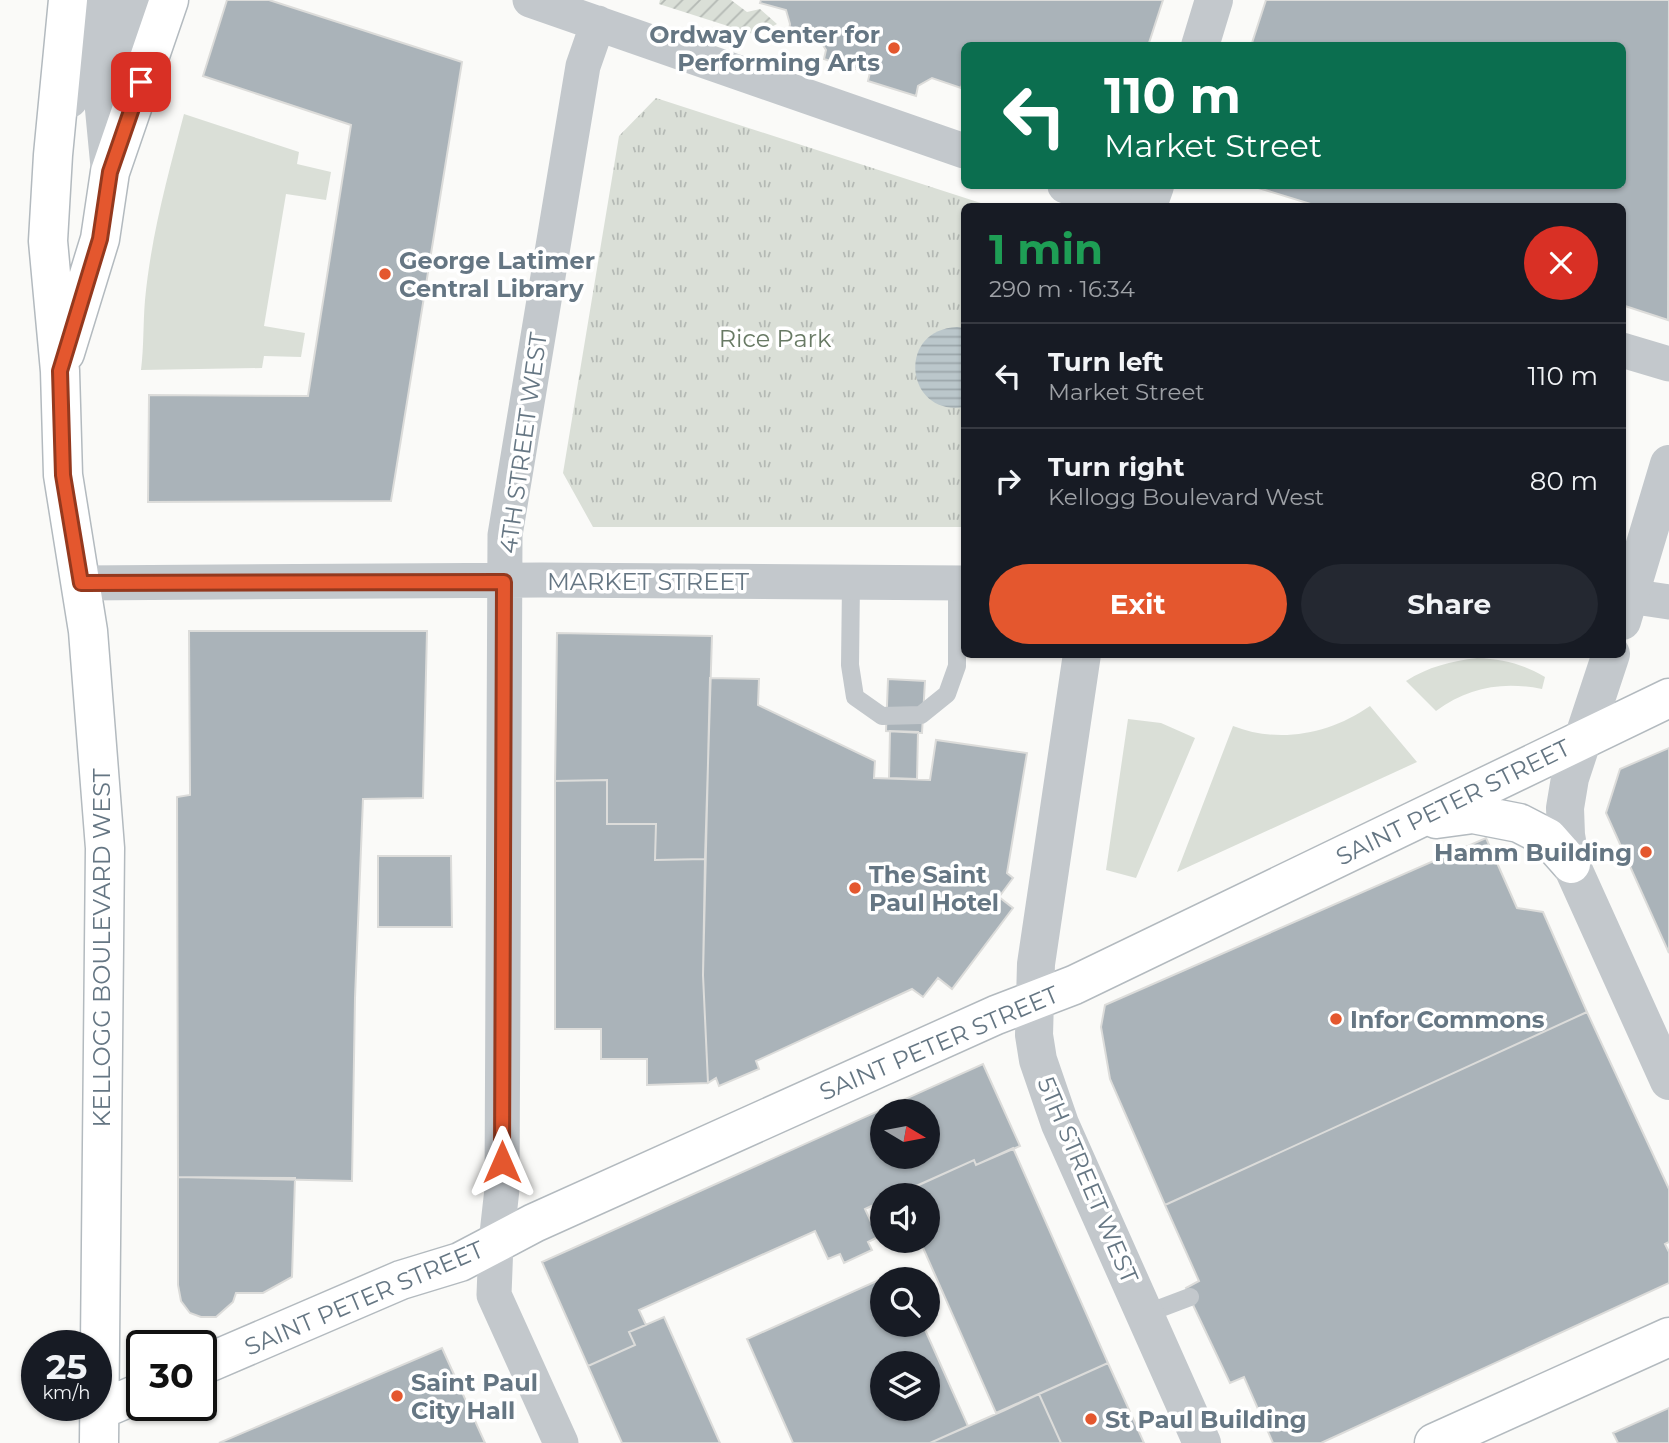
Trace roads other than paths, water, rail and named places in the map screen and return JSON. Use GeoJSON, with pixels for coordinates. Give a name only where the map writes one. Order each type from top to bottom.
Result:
{"type":"FeatureCollection","features":[{"type":"Feature","properties":{"kind":"main road","name":"KELLOGG BOULEVARD WEST"},"geometry":{"type":"LineString","coordinates":[[68,0],[53,156],[48,242],[60,371],[63,475],[89,644],[105,848],[100,1426]]}},
{"type":"Feature","properties":{"kind":"main road","name":"KELLOGG BOULEVARD WEST"},"geometry":{"type":"LineString","coordinates":[[60,371],[100,239],[110,172],[169,0]]}},
{"type":"Feature","properties":{"kind":"main road","name":"SAINT PETER STREET"},"geometry":{"type":"LineString","coordinates":[[217,1360],[401,1280],[460,1262],[571,1206],[996,1015],[1074,985],[1669,698]]}},
{"type":"Feature","properties":{"kind":"main road"},"geometry":{"type":"LineString","coordinates":[[1412,822],[1473,814],[1519,823],[1548,838],[1571,864]]}},
{"type":"Feature","properties":{"kind":"main road"},"geometry":{"type":"LineString","coordinates":[[1434,1443],[1669,1337]]}},
{"type":"Feature","properties":{"kind":"main road"},"geometry":{"type":"LineString","coordinates":[[100,1426],[126,1405]]}},
{"type":"Feature","properties":{"kind":"street"},"geometry":{"type":"LineString","coordinates":[[53,156],[98,0]]}},
{"type":"Feature","properties":{"kind":"street"},"geometry":{"type":"LineString","coordinates":[[110,172],[103,99],[135,0]]}},
{"type":"Feature","properties":{"kind":"street"},"geometry":{"type":"LineString","coordinates":[[530,0],[961,149]]}},
{"type":"Feature","properties":{"kind":"street"},"geometry":{"type":"LineString","coordinates":[[1201,42],[1214,0]]}},
{"type":"Feature","properties":{"kind":"street","name":"4TH STREET WEST"},"geometry":{"type":"LineString","coordinates":[[561,1443],[494,1295],[502,1189],[505,535],[583,66],[597,23]]}},
{"type":"Feature","properties":{"kind":"street"},"geometry":{"type":"LineString","coordinates":[[1076,189],[1126,203]]}},
{"type":"Feature","properties":{"kind":"street"},"geometry":{"type":"LineString","coordinates":[[1626,350],[1669,364]]}},
{"type":"Feature","properties":{"kind":"street"},"geometry":{"type":"LineString","coordinates":[[1626,601],[1669,464]]}},
{"type":"Feature","properties":{"kind":"street","name":"MARKET STREET"},"geometry":{"type":"LineString","coordinates":[[81,583],[541,580],[961,583]]}},
{"type":"Feature","properties":{"kind":"street"},"geometry":{"type":"LineString","coordinates":[[1626,604],[1669,602]]}},
{"type":"Feature","properties":{"kind":"street","name":"5TH STREET WEST"},"geometry":{"type":"LineString","coordinates":[[1081,658],[1036,964],[1034,1035],[1038,1060],[1060,1124],[1202,1443]]}},
{"type":"Feature","properties":{"kind":"street"},"geometry":{"type":"LineString","coordinates":[[1610,658],[1570,778],[1565,808],[1566,835],[1571,864],[1669,1081]]}},
{"type":"Feature","properties":{"kind":"lane"},"geometry":{"type":"LineString","coordinates":[[851,583],[850,665],[855,697],[882,716],[921,715],[947,694],[957,666],[961,583]]}},
{"type":"Feature","properties":{"kind":"lane"},"geometry":{"type":"LineString","coordinates":[[1145,1314],[1190,1297]]}},
{"type":"Feature","properties":{"kind":"place","name":"Ordway Center for Performing Arts"},"geometry":{"type":"Point","coordinates":[894,48]}},
{"type":"Feature","properties":{"kind":"place","name":"George Latimer Central Library"},"geometry":{"type":"Point","coordinates":[385,274]}},
{"type":"Feature","properties":{"kind":"place","name":"Hamm Building"},"geometry":{"type":"Point","coordinates":[1646,852]}},
{"type":"Feature","properties":{"kind":"place","name":"The Saint Paul Hotel"},"geometry":{"type":"Point","coordinates":[855,888]}},
{"type":"Feature","properties":{"kind":"place","name":"Infor Commons"},"geometry":{"type":"Point","coordinates":[1336,1019]}},
{"type":"Feature","properties":{"kind":"place","name":"Saint Paul City Hall"},"geometry":{"type":"Point","coordinates":[397,1396]}},
{"type":"Feature","properties":{"kind":"place","name":"St Paul Building"},"geometry":{"type":"Point","coordinates":[1091,1419]}},
{"type":"Feature","properties":{"kind":"park label","name":"Rice Park"},"geometry":{"type":"Point","coordinates":[775,338]}}]}
